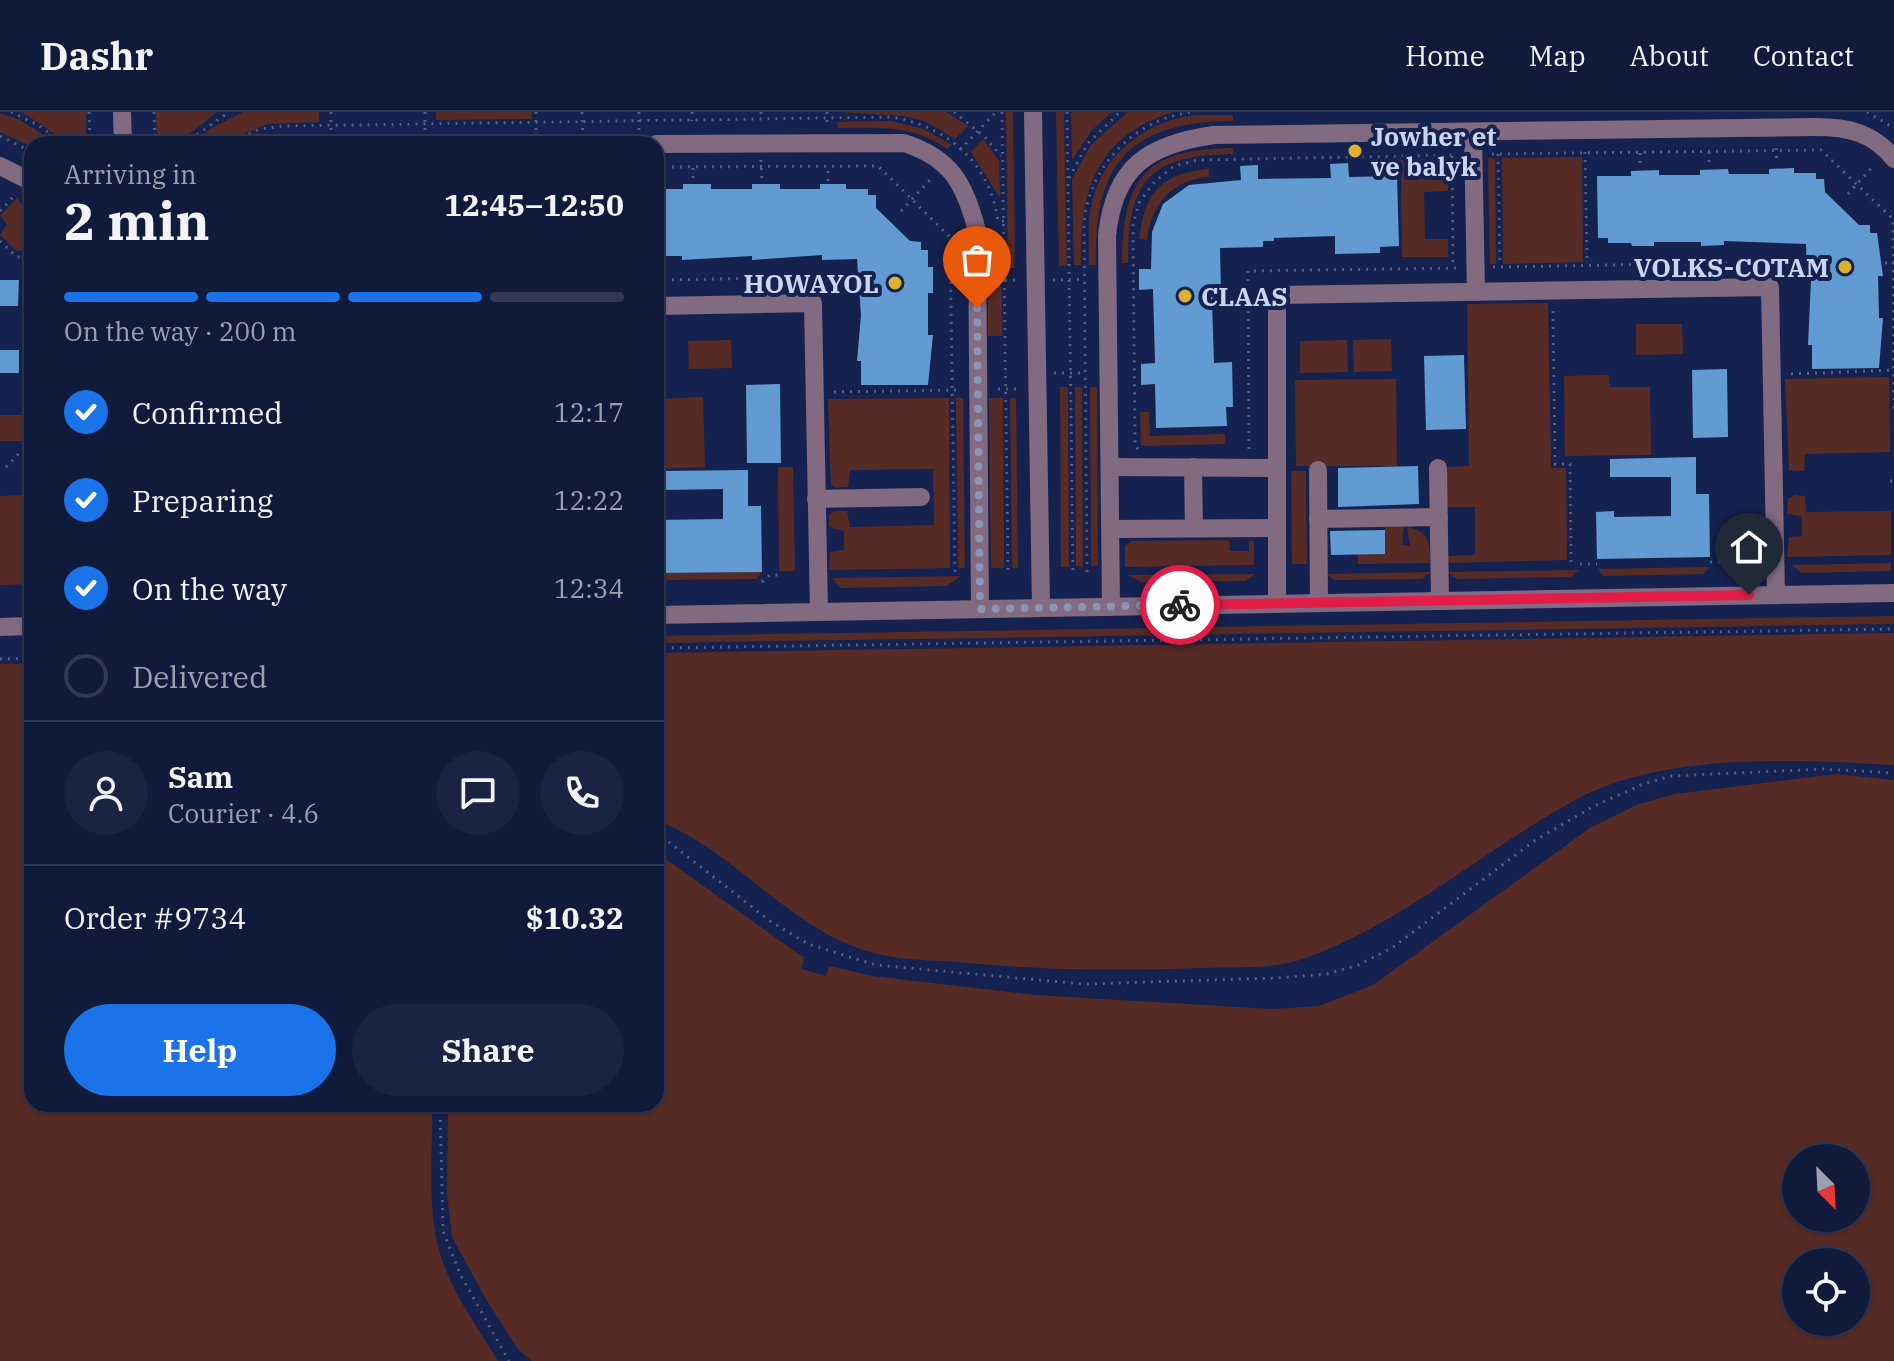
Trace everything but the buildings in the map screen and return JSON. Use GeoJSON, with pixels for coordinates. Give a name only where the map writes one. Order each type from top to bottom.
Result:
{"type":"FeatureCollection","features":[{"type":"Feature","properties":{"kind":"street"},"geometry":{"type":"LineString","coordinates":[[122,112],[123,136]]}},
{"type":"Feature","properties":{"kind":"street"},"geometry":{"type":"LineString","coordinates":[[1033,112],[1041,608]]}},
{"type":"Feature","properties":{"kind":"street"},"geometry":{"type":"LineString","coordinates":[[1111,607],[1107,236],[1115,194],[1136,164],[1169,144],[1214,135],[1842,127],[1861,132],[1891,155]]}},
{"type":"Feature","properties":{"kind":"street"},"geometry":{"type":"LineString","coordinates":[[1473,133],[1476,292]]}},
{"type":"Feature","properties":{"kind":"street"},"geometry":{"type":"LineString","coordinates":[[664,144],[904,143],[929,151],[953,172],[964,190],[977,231],[980,609]]}},
{"type":"Feature","properties":{"kind":"street"},"geometry":{"type":"LineString","coordinates":[[0,166],[24,187]]}},
{"type":"Feature","properties":{"kind":"street"},"geometry":{"type":"LineString","coordinates":[[1277,604],[1277,295],[1770,287],[1776,595]]}},
{"type":"Feature","properties":{"kind":"street"},"geometry":{"type":"LineString","coordinates":[[664,306],[813,303],[819,612]]}},
{"type":"Feature","properties":{"kind":"street"},"geometry":{"type":"LineString","coordinates":[[1111,467],[1275,468]]}},
{"type":"Feature","properties":{"kind":"street"},"geometry":{"type":"LineString","coordinates":[[1193,467],[1194,528]]}},
{"type":"Feature","properties":{"kind":"street"},"geometry":{"type":"LineString","coordinates":[[1438,468],[1440,601]]}},
{"type":"Feature","properties":{"kind":"street"},"geometry":{"type":"LineString","coordinates":[[1318,470],[1319,603]]}},
{"type":"Feature","properties":{"kind":"street"},"geometry":{"type":"LineString","coordinates":[[816,499],[921,497]]}},
{"type":"Feature","properties":{"kind":"street"},"geometry":{"type":"LineString","coordinates":[[1318,519],[1439,517]]}},
{"type":"Feature","properties":{"kind":"street"},"geometry":{"type":"LineString","coordinates":[[1112,529],[1276,528]]}},
{"type":"Feature","properties":{"kind":"street"},"geometry":{"type":"LineString","coordinates":[[664,615],[1894,593]]}},
{"type":"Feature","properties":{"kind":"street"},"geometry":{"type":"LineString","coordinates":[[0,627],[24,626]]}},
{"type":"Feature","properties":{"kind":"path"},"geometry":{"type":"LineString","coordinates":[[11,112],[53,136]]}},
{"type":"Feature","properties":{"kind":"path"},"geometry":{"type":"LineString","coordinates":[[89,112],[90,136]]}},
{"type":"Feature","properties":{"kind":"path"},"geometry":{"type":"LineString","coordinates":[[154,112],[155,136]]}},
{"type":"Feature","properties":{"kind":"path"},"geometry":{"type":"LineString","coordinates":[[195,136],[229,112]]}},
{"type":"Feature","properties":{"kind":"path"},"geometry":{"type":"LineString","coordinates":[[331,112],[331,136]]}},
{"type":"Feature","properties":{"kind":"path"},"geometry":{"type":"LineString","coordinates":[[425,112],[425,136]]}},
{"type":"Feature","properties":{"kind":"path"},"geometry":{"type":"LineString","coordinates":[[536,112],[536,136]]}},
{"type":"Feature","properties":{"kind":"path"},"geometry":{"type":"LineString","coordinates":[[582,112],[583,136]]}},
{"type":"Feature","properties":{"kind":"path"},"geometry":{"type":"LineString","coordinates":[[639,112],[639,131]]}},
{"type":"Feature","properties":{"kind":"path"},"geometry":{"type":"LineString","coordinates":[[692,112],[692,130]]}},
{"type":"Feature","properties":{"kind":"path"},"geometry":{"type":"LineString","coordinates":[[761,112],[761,128]]}},
{"type":"Feature","properties":{"kind":"path"},"geometry":{"type":"LineString","coordinates":[[827,112],[828,128]]}},
{"type":"Feature","properties":{"kind":"path"},"geometry":{"type":"LineString","coordinates":[[954,112],[978,130],[1003,160]]}},
{"type":"Feature","properties":{"kind":"path"},"geometry":{"type":"LineString","coordinates":[[955,156],[996,112]]}},
{"type":"Feature","properties":{"kind":"path"},"geometry":{"type":"LineString","coordinates":[[1002,112],[1008,572]]}},
{"type":"Feature","properties":{"kind":"path"},"geometry":{"type":"LineString","coordinates":[[1067,112],[1073,572]]}},
{"type":"Feature","properties":{"kind":"path"},"geometry":{"type":"LineString","coordinates":[[1068,179],[1088,143],[1120,112]]}},
{"type":"Feature","properties":{"kind":"path"},"geometry":{"type":"LineString","coordinates":[[1867,112],[1894,128]]}},
{"type":"Feature","properties":{"kind":"path"},"geometry":{"type":"LineString","coordinates":[[246,136],[268,127],[331,125],[903,119],[934,130],[961,148],[984,175],[998,221],[1004,221]]}},
{"type":"Feature","properties":{"kind":"path"},"geometry":{"type":"LineString","coordinates":[[1587,266],[1585,153],[1588,131]]}},
{"type":"Feature","properties":{"kind":"path"},"geometry":{"type":"LineString","coordinates":[[0,136],[24,148]]}},
{"type":"Feature","properties":{"kind":"path"},"geometry":{"type":"LineString","coordinates":[[1490,154],[1821,150],[1893,219],[1894,414]]}},
{"type":"Feature","properties":{"kind":"path"},"geometry":{"type":"LineString","coordinates":[[1452,154],[1453,268]]}},
{"type":"Feature","properties":{"kind":"path"},"geometry":{"type":"LineString","coordinates":[[1498,154],[1500,267]]}},
{"type":"Feature","properties":{"kind":"path"},"geometry":{"type":"LineString","coordinates":[[1140,451],[1135,446],[1132,232],[1139,203],[1160,176],[1174,166],[1198,160],[1458,155]]}},
{"type":"Feature","properties":{"kind":"path"},"geometry":{"type":"LineString","coordinates":[[1848,194],[1891,155]]}},
{"type":"Feature","properties":{"kind":"path"},"geometry":{"type":"LineString","coordinates":[[664,167],[878,166],[950,237],[955,573]]}},
{"type":"Feature","properties":{"kind":"path"},"geometry":{"type":"LineString","coordinates":[[901,211],[935,176]]}},
{"type":"Feature","properties":{"kind":"path"},"geometry":{"type":"LineString","coordinates":[[0,211],[24,189]]}},
{"type":"Feature","properties":{"kind":"path"},"geometry":{"type":"LineString","coordinates":[[0,241],[17,257],[24,257]]}},
{"type":"Feature","properties":{"kind":"path"},"geometry":{"type":"LineString","coordinates":[[1885,263],[1894,262]]}},
{"type":"Feature","properties":{"kind":"path"},"geometry":{"type":"LineString","coordinates":[[1235,449],[1251,449],[1248,271],[1461,268]]}},
{"type":"Feature","properties":{"kind":"path"},"geometry":{"type":"LineString","coordinates":[[1059,280],[1097,279]]}},
{"type":"Feature","properties":{"kind":"path"},"geometry":{"type":"LineString","coordinates":[[987,281],[1016,280]]}},
{"type":"Feature","properties":{"kind":"path"},"geometry":{"type":"LineString","coordinates":[[1553,303],[1555,464],[1570,464],[1571,564]]}},
{"type":"Feature","properties":{"kind":"path"},"geometry":{"type":"LineString","coordinates":[[1772,375],[1894,370]]}},
{"type":"Feature","properties":{"kind":"path"},"geometry":{"type":"LineString","coordinates":[[1060,373],[1097,373]]}},
{"type":"Feature","properties":{"kind":"path"},"geometry":{"type":"LineString","coordinates":[[988,389],[1016,389]]}},
{"type":"Feature","properties":{"kind":"path"},"geometry":{"type":"LineString","coordinates":[[6,467],[24,448]]}},
{"type":"Feature","properties":{"kind":"path"},"geometry":{"type":"LineString","coordinates":[[1710,562],[1727,562]]}},
{"type":"Feature","properties":{"kind":"path"},"geometry":{"type":"LineString","coordinates":[[1580,564],[1597,564]]}},
{"type":"Feature","properties":{"kind":"path"},"geometry":{"type":"LineString","coordinates":[[762,582],[770,575],[779,575]]}},
{"type":"Feature","properties":{"kind":"path"},"geometry":{"type":"LineString","coordinates":[[664,648],[1894,629]]}},
{"type":"Feature","properties":{"kind":"path"},"geometry":{"type":"LineString","coordinates":[[0,659],[24,658]]}},
{"type":"Feature","properties":{"kind":"path"},"geometry":{"type":"LineString","coordinates":[[664,838],[770,921],[808,944],[876,965],[1083,984],[1276,978],[1327,974],[1358,965],[1392,948],[1534,841],[1594,806],[1641,785],[1670,776],[1823,769],[1894,773]]}},
{"type":"Feature","properties":{"kind":"path"},"geometry":{"type":"LineString","coordinates":[[440,1112],[443,1231],[460,1274],[509,1361]]}},
{"type":"Feature","properties":{"kind":"shaded area"},"geometry":{"type":"Polygon","coordinates":[[[22,112],[86,112],[86,136],[58,136],[22,112]]]}},
{"type":"Feature","properties":{"kind":"shaded area"},"geometry":{"type":"Polygon","coordinates":[[[156,112],[217,112],[187,136],[157,136],[156,112]]]}},
{"type":"Feature","properties":{"kind":"shaded area"},"geometry":{"type":"Polygon","coordinates":[[[243,112],[319,112],[319,122],[268,124],[239,136],[201,136],[243,112]]]}},
{"type":"Feature","properties":{"kind":"shaded area"},"geometry":{"type":"Polygon","coordinates":[[[436,112],[532,112],[532,119],[436,120],[436,112]]]}},
{"type":"Feature","properties":{"kind":"shaded area"},"geometry":{"type":"Polygon","coordinates":[[[837,112],[946,112],[968,126],[955,139],[927,122],[904,116],[837,112]]]}},
{"type":"Feature","properties":{"kind":"shaded area"},"geometry":{"type":"Polygon","coordinates":[[[1006,112],[1013,112],[1015,268],[1008,268],[1006,112]]]}},
{"type":"Feature","properties":{"kind":"shaded area"},"geometry":{"type":"Polygon","coordinates":[[[1056,112],[1064,112],[1067,265],[1059,266],[1056,112]]]}},
{"type":"Feature","properties":{"kind":"shaded area"},"geometry":{"type":"Polygon","coordinates":[[[1071,112],[1112,112],[1092,130],[1072,160],[1071,112]]]}},
{"type":"Feature","properties":{"kind":"shaded area"},"geometry":{"type":"Polygon","coordinates":[[[1128,112],[1173,112],[1126,136],[1109,152],[1097,170],[1084,213],[1081,265],[1074,265],[1072,179],[1091,145],[1128,112]]]}},
{"type":"Feature","properties":{"kind":"shaded area"},"geometry":{"type":"Polygon","coordinates":[[[0,113],[20,120],[45,136],[24,136],[24,143],[0,132],[0,113]]]}},
{"type":"Feature","properties":{"kind":"shaded area"},"geometry":{"type":"Polygon","coordinates":[[[1197,115],[1233,115],[1233,121],[1197,123],[1168,129],[1144,140],[1125,155],[1111,174],[1102,199],[1096,265],[1089,265],[1090,210],[1106,168],[1117,154],[1146,131],[1162,123],[1197,115]]]}},
{"type":"Feature","properties":{"kind":"shaded area"},"geometry":{"type":"Polygon","coordinates":[[[891,121],[924,129],[952,145],[947,149],[922,135],[895,129],[838,128],[837,122],[891,121]]]}},
{"type":"Feature","properties":{"kind":"shaded area"},"geometry":{"type":"Polygon","coordinates":[[[983,139],[999,161],[1000,198],[971,152],[983,139]]]}},
{"type":"Feature","properties":{"kind":"shaded area"},"geometry":{"type":"Polygon","coordinates":[[[1233,148],[1233,154],[1181,160],[1163,167],[1149,178],[1139,193],[1133,212],[1128,263],[1122,263],[1128,209],[1135,189],[1145,174],[1160,162],[1179,154],[1233,148]]]}},
{"type":"Feature","properties":{"kind":"shaded area"},"geometry":{"type":"Polygon","coordinates":[[[1582,157],[1583,262],[1503,264],[1502,158],[1582,157]]]}},
{"type":"Feature","properties":{"kind":"shaded area"},"geometry":{"type":"Polygon","coordinates":[[[1488,158],[1495,158],[1496,264],[1490,264],[1488,158]]]}},
{"type":"Feature","properties":{"kind":"shaded area"},"geometry":{"type":"Polygon","coordinates":[[[1448,159],[1448,191],[1424,192],[1425,239],[1448,239],[1448,257],[1402,257],[1401,174],[1379,174],[1379,160],[1448,159]]]}},
{"type":"Feature","properties":{"kind":"shaded area"},"geometry":{"type":"Polygon","coordinates":[[[1209,169],[1209,177],[1184,183],[1166,196],[1153,215],[1147,240],[1139,239],[1146,209],[1158,188],[1179,175],[1209,169]]]}},
{"type":"Feature","properties":{"kind":"shaded area"},"geometry":{"type":"Polygon","coordinates":[[[17,198],[24,208],[24,251],[17,251],[0,235],[7,224],[0,216],[17,198]]]}},
{"type":"Feature","properties":{"kind":"shaded area"},"geometry":{"type":"Polygon","coordinates":[[[988,287],[1002,287],[1002,336],[988,336],[988,287]]]}},
{"type":"Feature","properties":{"kind":"shaded area"},"geometry":{"type":"Polygon","coordinates":[[[1548,303],[1551,468],[1566,468],[1567,560],[1448,563],[1448,556],[1475,555],[1475,507],[1447,507],[1447,467],[1469,466],[1467,304],[1548,303]]]}},
{"type":"Feature","properties":{"kind":"shaded area"},"geometry":{"type":"Polygon","coordinates":[[[1636,324],[1682,324],[1683,354],[1636,355],[1636,324]]]}},
{"type":"Feature","properties":{"kind":"shaded area"},"geometry":{"type":"Polygon","coordinates":[[[1391,339],[1392,371],[1354,372],[1353,340],[1391,339]]]}},
{"type":"Feature","properties":{"kind":"shaded area"},"geometry":{"type":"Polygon","coordinates":[[[731,340],[732,368],[689,369],[688,341],[731,340]]]}},
{"type":"Feature","properties":{"kind":"shaded area"},"geometry":{"type":"Polygon","coordinates":[[[1347,340],[1348,372],[1300,373],[1300,341],[1347,340]]]}},
{"type":"Feature","properties":{"kind":"shaded area"},"geometry":{"type":"Polygon","coordinates":[[[1609,375],[1610,387],[1650,387],[1651,455],[1565,456],[1564,376],[1609,375]]]}},
{"type":"Feature","properties":{"kind":"shaded area"},"geometry":{"type":"Polygon","coordinates":[[[1889,377],[1890,452],[1805,454],[1804,471],[1789,470],[1785,379],[1889,377]]]}},
{"type":"Feature","properties":{"kind":"shaded area"},"geometry":{"type":"Polygon","coordinates":[[[1396,379],[1397,466],[1296,466],[1295,380],[1396,379]]]}},
{"type":"Feature","properties":{"kind":"shaded area"},"geometry":{"type":"Polygon","coordinates":[[[1060,387],[1068,387],[1069,567],[1061,567],[1060,387]]]}},
{"type":"Feature","properties":{"kind":"shaded area"},"geometry":{"type":"Polygon","coordinates":[[[1075,387],[1082,387],[1083,567],[1076,566],[1075,387]]]}},
{"type":"Feature","properties":{"kind":"shaded area"},"geometry":{"type":"Polygon","coordinates":[[[1090,387],[1097,387],[1098,566],[1091,566],[1090,387]]]}},
{"type":"Feature","properties":{"kind":"shaded area"},"geometry":{"type":"Polygon","coordinates":[[[703,397],[705,467],[664,469],[664,399],[703,397]]]}},
{"type":"Feature","properties":{"kind":"shaded area"},"geometry":{"type":"Polygon","coordinates":[[[949,398],[950,568],[829,570],[830,552],[844,550],[844,531],[829,527],[829,515],[834,511],[847,511],[850,527],[934,525],[933,469],[850,470],[848,487],[831,485],[828,399],[949,398]]]}},
{"type":"Feature","properties":{"kind":"shaded area"},"geometry":{"type":"Polygon","coordinates":[[[956,398],[963,398],[965,568],[958,568],[956,398]]]}},
{"type":"Feature","properties":{"kind":"shaded area"},"geometry":{"type":"Polygon","coordinates":[[[989,398],[1003,398],[1004,568],[991,568],[989,398]]]}},
{"type":"Feature","properties":{"kind":"shaded area"},"geometry":{"type":"Polygon","coordinates":[[[1010,398],[1016,398],[1018,568],[1012,568],[1010,398]]]}},
{"type":"Feature","properties":{"kind":"shaded area"},"geometry":{"type":"Polygon","coordinates":[[[1140,412],[1149,412],[1150,436],[1225,434],[1225,444],[1141,446],[1140,412]]]}},
{"type":"Feature","properties":{"kind":"shaded area"},"geometry":{"type":"Polygon","coordinates":[[[0,415],[24,415],[24,441],[0,441],[0,415]]]}},
{"type":"Feature","properties":{"kind":"shaded area"},"geometry":{"type":"Polygon","coordinates":[[[778,467],[793,467],[795,571],[779,571],[778,467]]]}},
{"type":"Feature","properties":{"kind":"shaded area"},"geometry":{"type":"Polygon","coordinates":[[[1291,471],[1306,471],[1307,564],[1292,564],[1291,471]]]}},
{"type":"Feature","properties":{"kind":"shaded area"},"geometry":{"type":"Polygon","coordinates":[[[24,495],[24,584],[0,585],[0,496],[24,495]]]}},
{"type":"Feature","properties":{"kind":"shaded area"},"geometry":{"type":"Polygon","coordinates":[[[1795,495],[1805,496],[1806,512],[1891,511],[1891,555],[1787,557],[1789,537],[1802,536],[1802,516],[1787,514],[1788,499],[1795,495]]]}},
{"type":"Feature","properties":{"kind":"shaded area"},"geometry":{"type":"Polygon","coordinates":[[[1385,527],[1404,527],[1402,545],[1410,546],[1407,527],[1420,531],[1429,544],[1430,563],[1358,564],[1358,554],[1385,553],[1385,527]]]}},
{"type":"Feature","properties":{"kind":"shaded area"},"geometry":{"type":"Polygon","coordinates":[[[1229,540],[1230,551],[1249,551],[1249,540],[1254,541],[1254,565],[1125,567],[1125,546],[1132,541],[1229,540]]]}},
{"type":"Feature","properties":{"kind":"shaded area"},"geometry":{"type":"Polygon","coordinates":[[[1891,563],[1891,571],[1802,573],[1791,565],[1891,563]]]}},
{"type":"Feature","properties":{"kind":"shaded area"},"geometry":{"type":"Polygon","coordinates":[[[1710,567],[1703,574],[1604,576],[1598,569],[1710,567]]]}},
{"type":"Feature","properties":{"kind":"shaded area"},"geometry":{"type":"Polygon","coordinates":[[[1579,570],[1570,577],[1457,579],[1447,572],[1579,570]]]}},
{"type":"Feature","properties":{"kind":"shaded area"},"geometry":{"type":"Polygon","coordinates":[[[762,572],[756,579],[664,580],[664,573],[762,572]]]}},
{"type":"Feature","properties":{"kind":"shaded area"},"geometry":{"type":"Polygon","coordinates":[[[1431,572],[1422,579],[1334,580],[1327,574],[1431,572]]]}},
{"type":"Feature","properties":{"kind":"shaded area"},"geometry":{"type":"Polygon","coordinates":[[[1256,574],[1245,581],[1141,582],[1128,575],[1256,574]]]}},
{"type":"Feature","properties":{"kind":"shaded area"},"geometry":{"type":"Polygon","coordinates":[[[961,576],[946,586],[841,588],[831,578],[961,576]]]}},
{"type":"Feature","properties":{"kind":"shaded area"},"geometry":{"type":"Polygon","coordinates":[[[1894,616],[1894,624],[664,643],[664,636],[1894,616]]]}},
{"type":"Feature","properties":{"kind":"shaded area"},"geometry":{"type":"Polygon","coordinates":[[[1894,633],[1894,765],[1733,762],[1651,773],[1614,783],[1544,818],[1376,926],[1303,959],[1277,965],[1077,969],[917,960],[877,954],[817,928],[713,851],[664,824],[664,653],[1894,633]]]}},
{"type":"Feature","properties":{"kind":"shaded area"},"geometry":{"type":"Polygon","coordinates":[[[24,663],[24,1112],[432,1112],[432,1193],[438,1246],[456,1291],[498,1361],[0,1361],[0,664],[24,663]]]}},
{"type":"Feature","properties":{"kind":"shaded area"},"geometry":{"type":"Polygon","coordinates":[[[1835,774],[1894,780],[1894,1361],[532,1361],[518,1349],[487,1301],[452,1237],[447,1194],[448,1112],[664,1112],[664,858],[804,958],[801,969],[826,976],[829,966],[872,976],[1034,995],[1274,1009],[1319,1006],[1373,985],[1590,828],[1639,804],[1675,794],[1835,774]]]}},
{"type":"Feature","properties":{"kind":"way so far"},"geometry":{"type":"LineString","coordinates":[[977,308],[980,609],[1180,605]]}},
{"type":"Feature","properties":{"kind":"place","name":"Jowher et ve balyk"},"geometry":{"type":"Point","coordinates":[1355,151]}},
{"type":"Feature","properties":{"kind":"place","name":"VOLKS-COTAM"},"geometry":{"type":"Point","coordinates":[1845,267]}},
{"type":"Feature","properties":{"kind":"place","name":"HOWAYOL"},"geometry":{"type":"Point","coordinates":[895,283]}},
{"type":"Feature","properties":{"kind":"place","name":"CLAAS"},"geometry":{"type":"Point","coordinates":[1185,296]}},
{"type":"Feature","properties":{"kind":"route"},"geometry":{"type":"LineString","coordinates":[[1180,605],[1749,595]]}}]}
